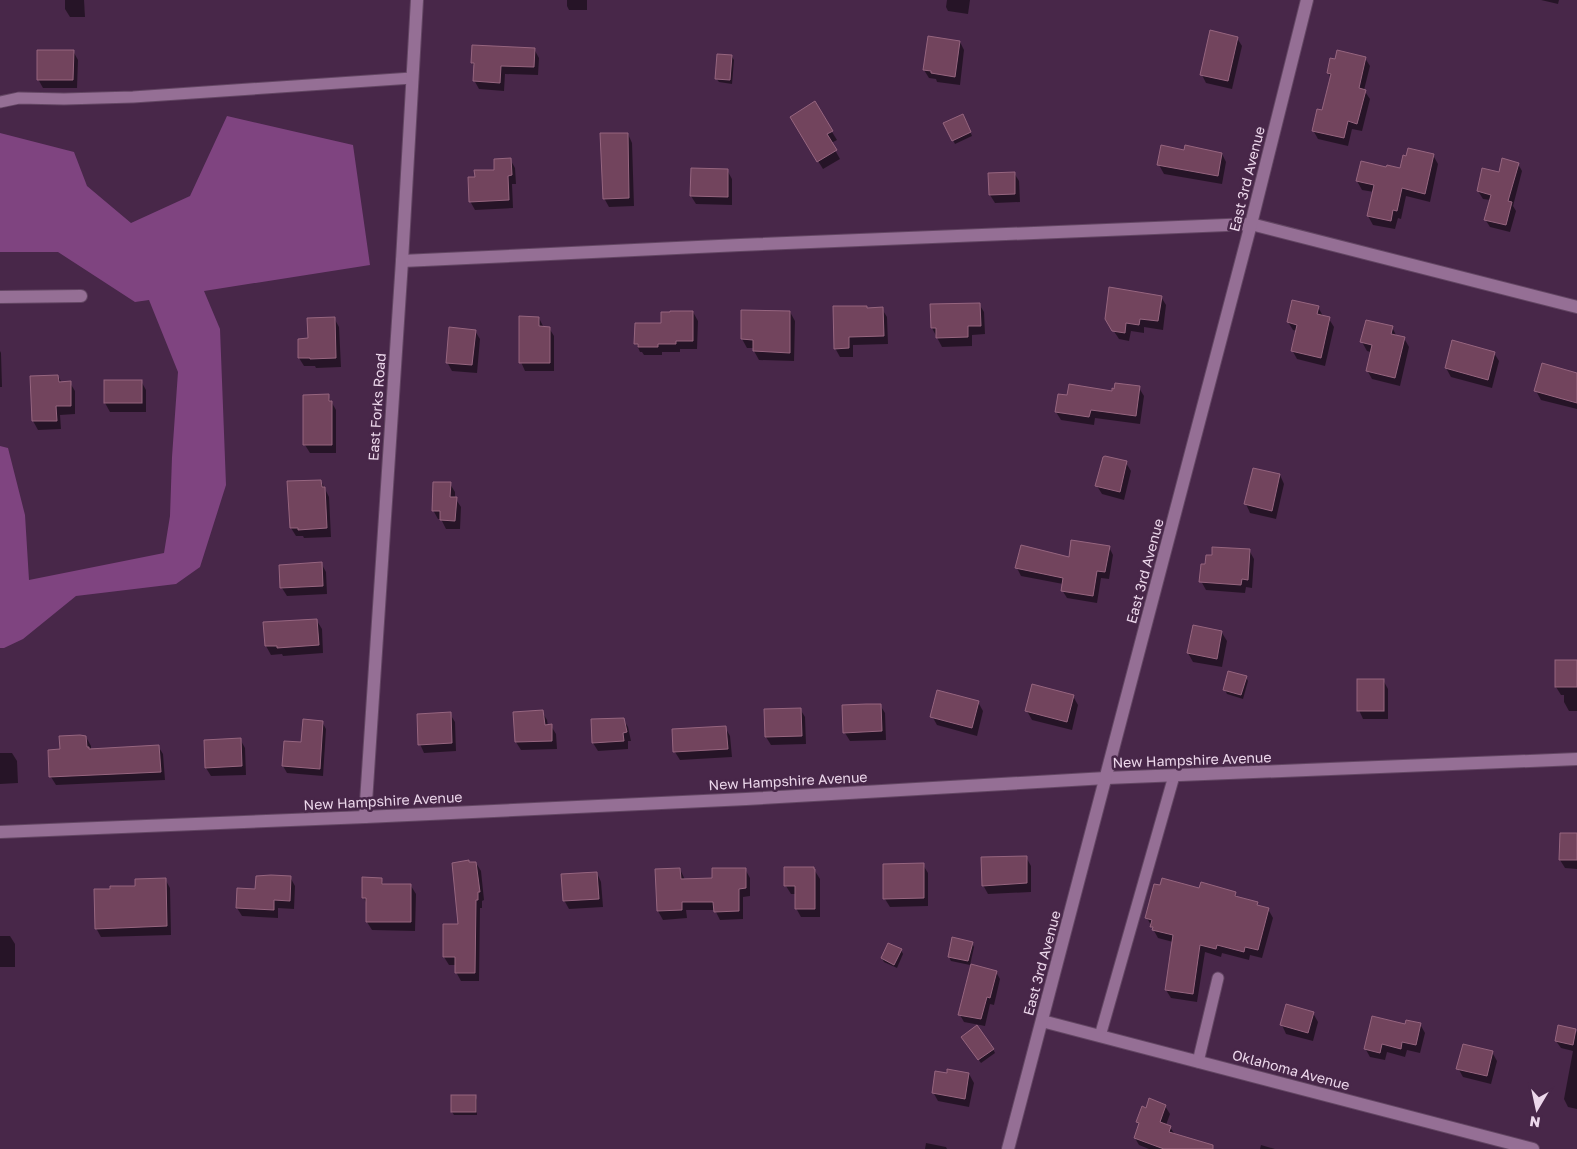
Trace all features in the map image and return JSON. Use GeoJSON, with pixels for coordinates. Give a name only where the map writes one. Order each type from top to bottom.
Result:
{"type":"FeatureCollection","features":[{"type":"Feature","properties":{"kind":"street","name":"East Forks Road"},"geometry":{"type":"LineString","coordinates":[[365,817],[402,260],[417,0]]}},
{"type":"Feature","properties":{"kind":"street","name":"East 3rd Avenue"},"geometry":{"type":"LineString","coordinates":[[1008,1149],[1251,224],[1307,0]]}},
{"type":"Feature","properties":{"kind":"street"},"geometry":{"type":"LineString","coordinates":[[402,260],[1251,224],[1577,307]]}},
{"type":"Feature","properties":{"kind":"street"},"geometry":{"type":"LineString","coordinates":[[0,297],[81,296]]}},
{"type":"Feature","properties":{"kind":"street","name":"New Hampshire Avenue"},"geometry":{"type":"LineString","coordinates":[[0,832],[755,798],[1106,778],[1577,759]]}},
{"type":"Feature","properties":{"kind":"street","name":"Oklahoma Avenue"},"geometry":{"type":"LineString","coordinates":[[1042,1021],[1532,1149]]}},
{"type":"Feature","properties":{"kind":"lane"},"geometry":{"type":"LineString","coordinates":[[0,102],[19,98],[133,97],[412,78]]}},
{"type":"Feature","properties":{"kind":"lane"},"geometry":{"type":"LineString","coordinates":[[1100,1036],[1174,776]]}},
{"type":"Feature","properties":{"kind":"lane"},"geometry":{"type":"LineString","coordinates":[[1198,1062],[1218,978]]}},
{"type":"Feature","properties":{"kind":"shaded area"},"geometry":{"type":"Polygon","coordinates":[[[227,116],[353,145],[370,265],[204,291],[220,329],[226,485],[200,567],[176,584],[76,596],[23,639],[0,648],[0,446],[8,448],[25,515],[29,580],[164,553],[170,516],[178,372],[149,300],[135,302],[58,252],[0,252],[0,133],[74,152],[87,186],[131,223],[190,196],[227,116]]]}},
{"type":"Feature","properties":{"kind":"building"},"geometry":{"type":"Polygon","coordinates":[[[1210,30],[1238,37],[1228,81],[1200,75],[1210,30]]]}},
{"type":"Feature","properties":{"kind":"building"},"geometry":{"type":"Polygon","coordinates":[[[928,36],[960,41],[955,77],[923,70],[928,36]]]}},
{"type":"Feature","properties":{"kind":"building"},"geometry":{"type":"Polygon","coordinates":[[[472,45],[535,48],[534,67],[501,66],[500,83],[473,81],[472,45]]]}},
{"type":"Feature","properties":{"kind":"building"},"geometry":{"type":"Polygon","coordinates":[[[37,50],[74,50],[73,80],[37,80],[37,50]]]}},
{"type":"Feature","properties":{"kind":"building"},"geometry":{"type":"Polygon","coordinates":[[[1337,50],[1366,57],[1359,88],[1366,90],[1357,124],[1348,121],[1344,138],[1312,131],[1317,109],[1322,110],[1331,74],[1327,73],[1330,58],[1335,59],[1337,50]]]}},
{"type":"Feature","properties":{"kind":"building"},"geometry":{"type":"Polygon","coordinates":[[[717,54],[732,55],[730,80],[715,79],[717,54]]]}},
{"type":"Feature","properties":{"kind":"building"},"geometry":{"type":"Polygon","coordinates":[[[815,101],[833,131],[827,134],[837,150],[817,162],[790,117],[815,101]]]}},
{"type":"Feature","properties":{"kind":"building"},"geometry":{"type":"Polygon","coordinates":[[[963,114],[971,132],[952,141],[943,123],[963,114]]]}},
{"type":"Feature","properties":{"kind":"building"},"geometry":{"type":"Polygon","coordinates":[[[600,133],[628,133],[629,198],[603,199],[600,133]]]}},
{"type":"Feature","properties":{"kind":"building"},"geometry":{"type":"Polygon","coordinates":[[[1161,145],[1184,150],[1185,145],[1222,153],[1218,176],[1157,165],[1161,145]]]}},
{"type":"Feature","properties":{"kind":"building"},"geometry":{"type":"Polygon","coordinates":[[[1408,148],[1434,154],[1425,194],[1402,188],[1397,211],[1393,210],[1391,221],[1367,216],[1374,185],[1356,181],[1361,161],[1400,168],[1403,155],[1406,156],[1408,148]]]}},
{"type":"Feature","properties":{"kind":"building"},"geometry":{"type":"Polygon","coordinates":[[[511,158],[512,175],[508,176],[509,200],[469,202],[468,177],[475,177],[474,170],[494,170],[494,159],[511,158]]]}},
{"type":"Feature","properties":{"kind":"building"},"geometry":{"type":"Polygon","coordinates":[[[1502,158],[1519,163],[1508,201],[1512,202],[1506,225],[1484,220],[1491,195],[1477,191],[1482,168],[1499,172],[1502,158]]]}},
{"type":"Feature","properties":{"kind":"building"},"geometry":{"type":"Polygon","coordinates":[[[691,168],[728,169],[728,197],[690,196],[691,168]]]}},
{"type":"Feature","properties":{"kind":"building"},"geometry":{"type":"Polygon","coordinates":[[[1015,172],[1015,194],[989,195],[988,173],[1015,172]]]}},
{"type":"Feature","properties":{"kind":"building"},"geometry":{"type":"Polygon","coordinates":[[[1109,287],[1162,296],[1158,321],[1140,319],[1139,325],[1126,323],[1125,333],[1112,331],[1105,319],[1109,287]]]}},
{"type":"Feature","properties":{"kind":"building"},"geometry":{"type":"Polygon","coordinates":[[[1292,300],[1319,306],[1317,314],[1330,317],[1321,358],[1291,351],[1297,325],[1287,322],[1292,300]]]}},
{"type":"Feature","properties":{"kind":"building"},"geometry":{"type":"Polygon","coordinates":[[[980,303],[981,326],[968,326],[968,337],[936,338],[936,328],[931,328],[930,304],[980,303]]]}},
{"type":"Feature","properties":{"kind":"building"},"geometry":{"type":"Polygon","coordinates":[[[833,306],[883,307],[884,336],[849,337],[849,348],[834,349],[833,306]]]}},
{"type":"Feature","properties":{"kind":"building"},"geometry":{"type":"Polygon","coordinates":[[[741,310],[790,311],[790,353],[753,351],[753,340],[741,339],[741,310]]]}},
{"type":"Feature","properties":{"kind":"building"},"geometry":{"type":"Polygon","coordinates":[[[693,311],[693,341],[676,341],[676,344],[658,344],[658,347],[638,347],[638,344],[634,344],[635,323],[661,323],[661,312],[693,311]]]}},
{"type":"Feature","properties":{"kind":"building"},"geometry":{"type":"Polygon","coordinates":[[[519,316],[539,317],[539,326],[550,327],[550,363],[519,363],[519,316]]]}},
{"type":"Feature","properties":{"kind":"building"},"geometry":{"type":"Polygon","coordinates":[[[335,317],[336,358],[298,358],[298,339],[308,338],[307,318],[335,317]]]}},
{"type":"Feature","properties":{"kind":"building"},"geometry":{"type":"Polygon","coordinates":[[[1366,320],[1393,326],[1391,334],[1405,337],[1395,378],[1366,371],[1372,345],[1360,342],[1366,320]]]}},
{"type":"Feature","properties":{"kind":"building"},"geometry":{"type":"Polygon","coordinates":[[[449,327],[476,330],[472,365],[446,363],[449,327]]]}},
{"type":"Feature","properties":{"kind":"building"},"geometry":{"type":"Polygon","coordinates":[[[1452,340],[1495,352],[1488,380],[1445,368],[1452,340]]]}},
{"type":"Feature","properties":{"kind":"building"},"geometry":{"type":"Polygon","coordinates":[[[1542,363],[1577,373],[1577,403],[1534,391],[1542,363]]]}},
{"type":"Feature","properties":{"kind":"building"},"geometry":{"type":"Polygon","coordinates":[[[58,375],[59,382],[71,381],[71,406],[56,406],[57,421],[32,421],[30,376],[58,375]]]}},
{"type":"Feature","properties":{"kind":"building"},"geometry":{"type":"Polygon","coordinates":[[[104,380],[142,380],[142,403],[104,403],[104,380]]]}},
{"type":"Feature","properties":{"kind":"building"},"geometry":{"type":"Polygon","coordinates":[[[1115,383],[1140,386],[1136,416],[1091,410],[1089,417],[1055,412],[1058,394],[1067,395],[1069,384],[1112,391],[1115,383]]]}},
{"type":"Feature","properties":{"kind":"building"},"geometry":{"type":"Polygon","coordinates":[[[329,394],[329,401],[332,401],[332,445],[303,445],[303,395],[329,394]]]}},
{"type":"Feature","properties":{"kind":"building"},"geometry":{"type":"Polygon","coordinates":[[[1103,457],[1127,461],[1120,492],[1095,486],[1103,457]]]}},
{"type":"Feature","properties":{"kind":"building"},"geometry":{"type":"Polygon","coordinates":[[[1253,468],[1280,474],[1272,511],[1244,504],[1253,468]]]}},
{"type":"Feature","properties":{"kind":"building"},"geometry":{"type":"Polygon","coordinates":[[[321,480],[322,487],[325,487],[327,528],[298,530],[298,528],[290,528],[287,481],[321,480]]]}},
{"type":"Feature","properties":{"kind":"building"},"geometry":{"type":"Polygon","coordinates":[[[433,482],[451,482],[450,497],[457,497],[455,521],[440,520],[440,511],[432,511],[433,482]]]}},
{"type":"Feature","properties":{"kind":"building"},"geometry":{"type":"Polygon","coordinates":[[[1071,540],[1110,546],[1105,572],[1097,571],[1093,596],[1061,591],[1063,578],[1015,568],[1021,545],[1069,557],[1071,540]]]}},
{"type":"Feature","properties":{"kind":"building"},"geometry":{"type":"Polygon","coordinates":[[[1212,547],[1250,549],[1248,580],[1242,579],[1241,585],[1199,582],[1201,564],[1205,564],[1206,555],[1212,555],[1212,547]]]}},
{"type":"Feature","properties":{"kind":"building"},"geometry":{"type":"Polygon","coordinates":[[[322,562],[323,586],[280,588],[279,565],[322,562]]]}},
{"type":"Feature","properties":{"kind":"building"},"geometry":{"type":"Polygon","coordinates":[[[317,619],[319,645],[277,648],[277,646],[265,646],[263,622],[317,619]]]}},
{"type":"Feature","properties":{"kind":"building"},"geometry":{"type":"Polygon","coordinates":[[[1193,625],[1222,631],[1217,659],[1187,653],[1193,625]]]}},
{"type":"Feature","properties":{"kind":"building"},"geometry":{"type":"Polygon","coordinates":[[[1555,660],[1577,660],[1577,687],[1555,687],[1555,660]]]}},
{"type":"Feature","properties":{"kind":"building"},"geometry":{"type":"Polygon","coordinates":[[[1228,671],[1247,676],[1241,695],[1223,690],[1228,671]]]}},
{"type":"Feature","properties":{"kind":"building"},"geometry":{"type":"Polygon","coordinates":[[[1357,679],[1384,679],[1384,711],[1357,711],[1357,679]]]}},
{"type":"Feature","properties":{"kind":"building"},"geometry":{"type":"Polygon","coordinates":[[[1032,684],[1074,695],[1067,722],[1025,711],[1032,684]]]}},
{"type":"Feature","properties":{"kind":"building"},"geometry":{"type":"Polygon","coordinates":[[[937,690],[979,701],[972,728],[930,717],[937,690]]]}},
{"type":"Feature","properties":{"kind":"building"},"geometry":{"type":"Polygon","coordinates":[[[881,704],[882,731],[843,733],[842,705],[881,704]]]}},
{"type":"Feature","properties":{"kind":"building"},"geometry":{"type":"Polygon","coordinates":[[[801,708],[802,736],[765,737],[764,709],[801,708]]]}},
{"type":"Feature","properties":{"kind":"building"},"geometry":{"type":"Polygon","coordinates":[[[543,710],[545,725],[552,724],[552,741],[515,742],[513,712],[543,710]]]}},
{"type":"Feature","properties":{"kind":"building"},"geometry":{"type":"Polygon","coordinates":[[[451,712],[452,743],[418,745],[417,714],[451,712]]]}},
{"type":"Feature","properties":{"kind":"building"},"geometry":{"type":"Polygon","coordinates":[[[624,718],[627,732],[623,733],[624,741],[592,743],[591,719],[624,718]]]}},
{"type":"Feature","properties":{"kind":"building"},"geometry":{"type":"Polygon","coordinates":[[[303,719],[323,721],[320,769],[282,766],[284,741],[301,742],[303,719]]]}},
{"type":"Feature","properties":{"kind":"building"},"geometry":{"type":"Polygon","coordinates":[[[726,726],[728,749],[673,752],[672,729],[726,726]]]}},
{"type":"Feature","properties":{"kind":"building"},"geometry":{"type":"Polygon","coordinates":[[[59,736],[86,736],[89,749],[159,745],[161,772],[49,777],[48,750],[60,749],[59,736]]]}},
{"type":"Feature","properties":{"kind":"building"},"geometry":{"type":"Polygon","coordinates":[[[241,738],[242,766],[205,768],[204,740],[241,738]]]}},
{"type":"Feature","properties":{"kind":"building"},"geometry":{"type":"Polygon","coordinates":[[[1560,833],[1577,833],[1577,860],[1559,860],[1560,833]]]}},
{"type":"Feature","properties":{"kind":"building"},"geometry":{"type":"Polygon","coordinates":[[[1027,856],[1027,883],[982,886],[981,857],[1027,856]]]}},
{"type":"Feature","properties":{"kind":"building"},"geometry":{"type":"Polygon","coordinates":[[[469,860],[469,862],[476,862],[480,892],[478,892],[478,900],[476,900],[475,973],[455,973],[455,957],[443,957],[443,924],[458,924],[452,863],[469,860]]]}},
{"type":"Feature","properties":{"kind":"building"},"geometry":{"type":"Polygon","coordinates":[[[924,863],[924,898],[883,899],[883,864],[924,863]]]}},
{"type":"Feature","properties":{"kind":"building"},"geometry":{"type":"Polygon","coordinates":[[[784,867],[814,867],[815,909],[795,909],[795,886],[784,886],[784,867]]]}},
{"type":"Feature","properties":{"kind":"building"},"geometry":{"type":"Polygon","coordinates":[[[680,868],[681,879],[712,878],[712,868],[746,868],[746,888],[739,889],[739,911],[714,912],[713,902],[682,902],[682,910],[657,911],[655,869],[680,868]]]}},
{"type":"Feature","properties":{"kind":"building"},"geometry":{"type":"Polygon","coordinates":[[[597,872],[599,899],[563,901],[561,874],[597,872]]]}},
{"type":"Feature","properties":{"kind":"building"},"geometry":{"type":"Polygon","coordinates":[[[256,876],[291,876],[290,901],[274,900],[274,910],[236,908],[237,888],[255,889],[256,876]]]}},
{"type":"Feature","properties":{"kind":"building"},"geometry":{"type":"Polygon","coordinates":[[[362,877],[382,878],[382,884],[411,884],[411,922],[366,922],[366,898],[362,898],[362,877]]]}},
{"type":"Feature","properties":{"kind":"building"},"geometry":{"type":"Polygon","coordinates":[[[166,878],[167,926],[95,929],[94,889],[110,889],[110,886],[135,886],[135,879],[166,878]]]}},
{"type":"Feature","properties":{"kind":"building"},"geometry":{"type":"Polygon","coordinates":[[[1162,878],[1199,888],[1201,882],[1236,892],[1235,896],[1258,902],[1257,905],[1269,908],[1258,950],[1245,947],[1244,952],[1217,945],[1216,949],[1200,945],[1193,994],[1165,990],[1173,935],[1152,930],[1153,927],[1150,927],[1152,920],[1145,918],[1154,884],[1160,885],[1162,878]]]}},
{"type":"Feature","properties":{"kind":"building"},"geometry":{"type":"Polygon","coordinates":[[[952,937],[973,942],[968,961],[948,957],[952,937]]]}},
{"type":"Feature","properties":{"kind":"building"},"geometry":{"type":"Polygon","coordinates":[[[888,943],[902,949],[894,965],[881,958],[888,943]]]}},
{"type":"Feature","properties":{"kind":"building"},"geometry":{"type":"Polygon","coordinates":[[[971,964],[997,971],[990,998],[987,997],[981,1019],[958,1015],[971,964]]]}},
{"type":"Feature","properties":{"kind":"building"},"geometry":{"type":"Polygon","coordinates":[[[1286,1004],[1314,1012],[1308,1033],[1280,1025],[1286,1004]]]}},
{"type":"Feature","properties":{"kind":"building"},"geometry":{"type":"Polygon","coordinates":[[[1372,1016],[1405,1024],[1406,1020],[1421,1023],[1416,1045],[1402,1042],[1401,1049],[1382,1044],[1380,1053],[1364,1049],[1372,1016]]]}},
{"type":"Feature","properties":{"kind":"building"},"geometry":{"type":"Polygon","coordinates":[[[977,1025],[994,1049],[978,1060],[961,1037],[977,1025]]]}},
{"type":"Feature","properties":{"kind":"building"},"geometry":{"type":"Polygon","coordinates":[[[1558,1025],[1576,1029],[1573,1045],[1555,1041],[1558,1025]]]}},
{"type":"Feature","properties":{"kind":"building"},"geometry":{"type":"Polygon","coordinates":[[[1463,1044],[1493,1051],[1487,1076],[1456,1069],[1463,1044]]]}},
{"type":"Feature","properties":{"kind":"building"},"geometry":{"type":"Polygon","coordinates":[[[947,1069],[969,1073],[965,1099],[932,1093],[935,1071],[947,1073],[947,1069]]]}},
{"type":"Feature","properties":{"kind":"building"},"geometry":{"type":"Polygon","coordinates":[[[451,1095],[476,1095],[476,1112],[451,1112],[451,1095]]]}},
{"type":"Feature","properties":{"kind":"building"},"geometry":{"type":"Polygon","coordinates":[[[1149,1098],[1166,1105],[1160,1122],[1171,1126],[1169,1132],[1213,1145],[1213,1149],[1164,1149],[1134,1138],[1139,1123],[1136,1122],[1142,1106],[1146,1108],[1149,1098]]]}}]}
